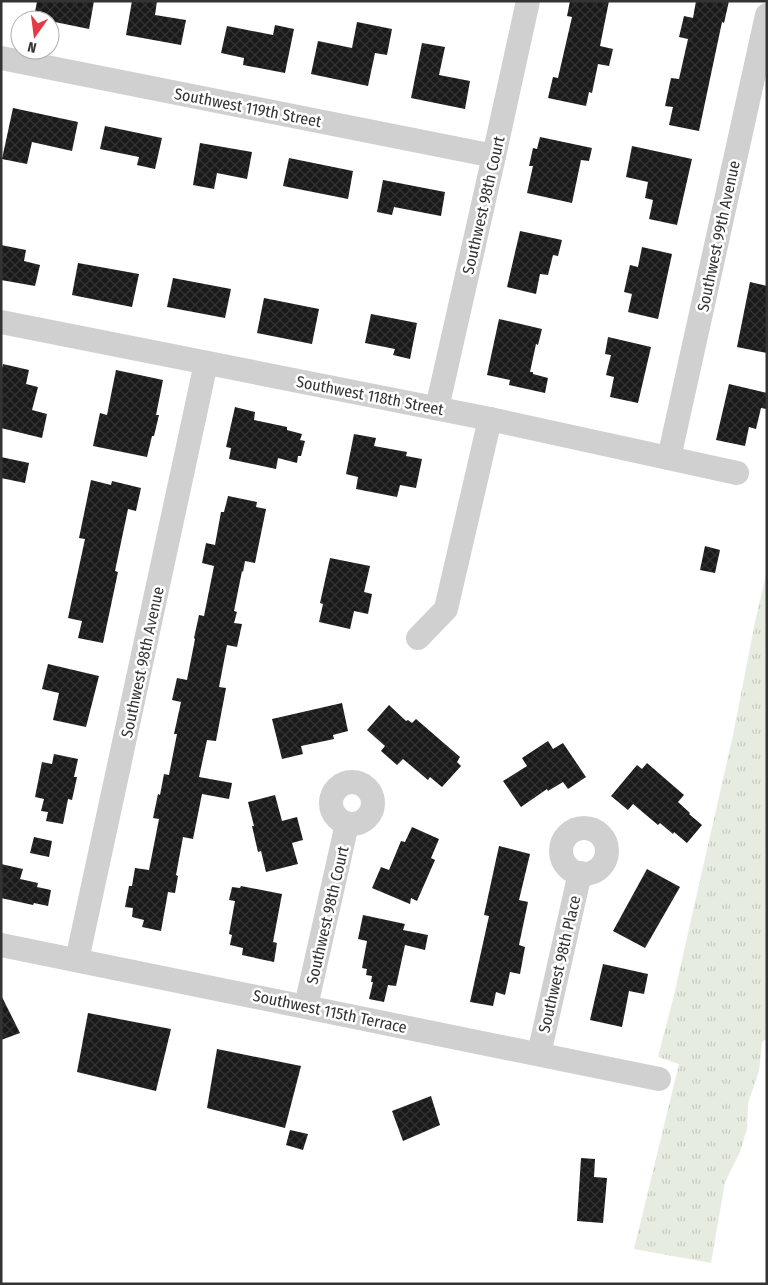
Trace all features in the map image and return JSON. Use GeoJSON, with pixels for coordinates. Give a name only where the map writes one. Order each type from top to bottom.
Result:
{"type":"FeatureCollection","features":[{"type":"Feature","properties":{"kind":"street","name":"Southwest 98th Court"},"geometry":{"type":"LineString","coordinates":[[437,408],[528,1]]}},
{"type":"Feature","properties":{"kind":"street","name":"Southwest 99th Avenue"},"geometry":{"type":"LineString","coordinates":[[669,458],[767,14]]}},
{"type":"Feature","properties":{"kind":"street","name":"Southwest 119th Street"},"geometry":{"type":"LineString","coordinates":[[1,58],[494,156]]}},
{"type":"Feature","properties":{"kind":"street","name":"Southwest 118th Street"},"geometry":{"type":"LineString","coordinates":[[1,322],[437,408],[737,473]]}},
{"type":"Feature","properties":{"kind":"street","name":"Southwest 98th Avenue"},"geometry":{"type":"LineString","coordinates":[[77,960],[206,363]]}},
{"type":"Feature","properties":{"kind":"street"},"geometry":{"type":"LineString","coordinates":[[418,638],[446,609],[490,419]]}},
{"type":"Feature","properties":{"kind":"street","name":"Southwest 98th Court"},"geometry":{"type":"LineString","coordinates":[[306,1006],[347,824]]}},
{"type":"Feature","properties":{"kind":"street","name":"Southwest 98th Place"},"geometry":{"type":"LineString","coordinates":[[539,1054],[580,873]]}},
{"type":"Feature","properties":{"kind":"street","name":"Southwest 115th Terrace"},"geometry":{"type":"LineString","coordinates":[[1,945],[659,1079]]}},
{"type":"Feature","properties":{"kind":"green space"},"geometry":{"type":"Polygon","coordinates":[[[767,570],[767,1039],[762,1042],[759,1071],[748,1103],[747,1129],[740,1152],[725,1182],[711,1263],[634,1249],[679,1064],[658,1057],[674,995],[733,735],[767,570]]]}},
{"type":"Feature","properties":{"kind":"building"},"geometry":{"type":"Polygon","coordinates":[[[37,1],[94,1],[89,29],[60,23],[60,10],[35,10],[37,1]]]}},
{"type":"Feature","properties":{"kind":"building"},"geometry":{"type":"Polygon","coordinates":[[[132,1],[157,1],[155,15],[186,20],[181,45],[126,35],[132,1]]]}},
{"type":"Feature","properties":{"kind":"building"},"geometry":{"type":"Polygon","coordinates":[[[570,1],[609,1],[600,46],[613,49],[609,66],[598,64],[592,93],[589,92],[586,106],[548,98],[553,77],[558,78],[572,17],[567,16],[570,1]]]}},
{"type":"Feature","properties":{"kind":"building"},"geometry":{"type":"Polygon","coordinates":[[[696,1],[729,1],[724,23],[722,22],[699,131],[669,125],[673,107],[665,106],[671,78],[679,79],[688,39],[679,37],[684,16],[693,18],[696,1]]]}},
{"type":"Feature","properties":{"kind":"building"},"geometry":{"type":"Polygon","coordinates":[[[357,22],[392,29],[387,55],[375,53],[368,86],[311,74],[318,41],[352,48],[357,22]]]}},
{"type":"Feature","properties":{"kind":"building"},"geometry":{"type":"Polygon","coordinates":[[[275,25],[294,29],[285,73],[243,65],[244,58],[221,53],[227,26],[273,35],[275,25]]]}},
{"type":"Feature","properties":{"kind":"building"},"geometry":{"type":"Polygon","coordinates":[[[422,43],[445,47],[439,75],[470,81],[465,109],[411,98],[422,43]]]}},
{"type":"Feature","properties":{"kind":"building"},"geometry":{"type":"Polygon","coordinates":[[[13,108],[78,122],[72,151],[32,142],[27,164],[2,159],[13,108]]]}},
{"type":"Feature","properties":{"kind":"building"},"geometry":{"type":"Polygon","coordinates":[[[105,126],[162,138],[155,169],[137,165],[139,157],[100,149],[105,126]]]}},
{"type":"Feature","properties":{"kind":"building"},"geometry":{"type":"Polygon","coordinates":[[[540,137],[592,148],[589,161],[581,160],[572,203],[527,193],[533,166],[529,166],[533,148],[537,149],[540,137]]]}},
{"type":"Feature","properties":{"kind":"building"},"geometry":{"type":"Polygon","coordinates":[[[200,143],[252,152],[247,179],[217,173],[214,189],[193,185],[200,143]]]}},
{"type":"Feature","properties":{"kind":"building"},"geometry":{"type":"Polygon","coordinates":[[[632,146],[692,159],[677,225],[649,219],[653,200],[645,198],[648,182],[626,177],[632,146]]]}},
{"type":"Feature","properties":{"kind":"building"},"geometry":{"type":"Polygon","coordinates":[[[289,158],[353,171],[348,199],[283,186],[289,158]]]}},
{"type":"Feature","properties":{"kind":"building"},"geometry":{"type":"Polygon","coordinates":[[[383,180],[445,192],[441,216],[394,207],[392,215],[377,212],[383,180]]]}},
{"type":"Feature","properties":{"kind":"building"},"geometry":{"type":"Polygon","coordinates":[[[520,231],[562,240],[558,256],[553,255],[548,275],[540,274],[536,294],[507,287],[520,231]]]}},
{"type":"Feature","properties":{"kind":"building"},"geometry":{"type":"Polygon","coordinates":[[[1,245],[26,250],[24,261],[40,265],[35,286],[1,280],[1,245]]]}},
{"type":"Feature","properties":{"kind":"building"},"geometry":{"type":"Polygon","coordinates":[[[642,247],[672,254],[658,319],[628,312],[632,294],[624,292],[630,265],[638,267],[642,247]]]}},
{"type":"Feature","properties":{"kind":"building"},"geometry":{"type":"Polygon","coordinates":[[[78,263],[139,274],[132,307],[72,295],[78,263]]]}},
{"type":"Feature","properties":{"kind":"building"},"geometry":{"type":"Polygon","coordinates":[[[173,278],[231,289],[225,318],[167,307],[173,278]]]}},
{"type":"Feature","properties":{"kind":"building"},"geometry":{"type":"Polygon","coordinates":[[[750,282],[767,286],[767,353],[737,347],[750,282]]]}},
{"type":"Feature","properties":{"kind":"building"},"geometry":{"type":"Polygon","coordinates":[[[264,298],[319,309],[312,344],[257,333],[264,298]]]}},
{"type":"Feature","properties":{"kind":"building"},"geometry":{"type":"Polygon","coordinates":[[[371,314],[417,323],[410,359],[393,355],[395,349],[365,343],[371,314]]]}},
{"type":"Feature","properties":{"kind":"building"},"geometry":{"type":"Polygon","coordinates":[[[499,319],[542,329],[538,345],[536,344],[530,372],[548,378],[545,393],[509,385],[510,380],[487,375],[499,319]]]}},
{"type":"Feature","properties":{"kind":"building"},"geometry":{"type":"Polygon","coordinates":[[[608,337],[651,347],[638,403],[610,397],[614,377],[606,375],[611,355],[605,354],[608,337]]]}},
{"type":"Feature","properties":{"kind":"building"},"geometry":{"type":"Polygon","coordinates":[[[3,364],[29,370],[26,384],[38,387],[32,410],[47,414],[42,438],[1,428],[1,372],[3,364]]]}},
{"type":"Feature","properties":{"kind":"building"},"geometry":{"type":"Polygon","coordinates":[[[116,370],[163,380],[156,415],[159,415],[147,457],[93,446],[100,413],[107,415],[116,370]]]}},
{"type":"Feature","properties":{"kind":"building"},"geometry":{"type":"Polygon","coordinates":[[[729,384],[767,393],[767,409],[761,408],[756,429],[749,427],[745,446],[716,440],[729,384]]]}},
{"type":"Feature","properties":{"kind":"building"},"geometry":{"type":"Polygon","coordinates":[[[235,407],[255,412],[254,420],[287,427],[287,430],[302,434],[300,440],[305,441],[297,463],[278,458],[276,469],[229,459],[231,448],[226,447],[235,407]]]}},
{"type":"Feature","properties":{"kind":"building"},"geometry":{"type":"Polygon","coordinates":[[[354,434],[376,438],[374,446],[407,452],[406,456],[422,459],[416,488],[400,485],[397,497],[356,489],[358,477],[346,474],[354,434]]]}},
{"type":"Feature","properties":{"kind":"building"},"geometry":{"type":"Polygon","coordinates":[[[1,457],[29,463],[25,483],[1,478],[1,457]]]}},
{"type":"Feature","properties":{"kind":"building"},"geometry":{"type":"Polygon","coordinates":[[[91,480],[111,485],[112,481],[141,488],[136,511],[128,509],[115,571],[118,572],[103,643],[78,638],[82,621],[68,618],[85,539],[79,538],[91,480]]]}},
{"type":"Feature","properties":{"kind":"building"},"geometry":{"type":"Polygon","coordinates":[[[228,496],[257,502],[256,507],[266,509],[255,563],[245,561],[242,571],[234,611],[237,612],[234,623],[242,624],[237,647],[227,645],[219,687],[226,688],[216,741],[207,740],[199,777],[232,783],[229,799],[202,794],[193,839],[183,837],[176,875],[178,876],[175,893],[168,892],[161,931],[142,927],[144,920],[132,917],[133,908],[125,907],[129,886],[132,886],[135,868],[149,870],[159,819],[153,818],[164,774],[169,775],[177,734],[174,734],[181,702],[172,700],[177,678],[187,680],[199,615],[204,616],[214,566],[202,563],[206,543],[215,545],[221,512],[224,512],[228,496]]]}},
{"type":"Feature","properties":{"kind":"building"},"geometry":{"type":"Polygon","coordinates":[[[705,546],[720,550],[715,573],[700,570],[705,546]]]}},
{"type":"Feature","properties":{"kind":"building"},"geometry":{"type":"Polygon","coordinates":[[[330,558],[370,566],[364,592],[372,594],[368,614],[354,611],[350,629],[319,622],[323,604],[320,603],[330,558]]]}},
{"type":"Feature","properties":{"kind":"building"},"geometry":{"type":"Polygon","coordinates":[[[48,664],[99,676],[86,727],[53,720],[59,693],[42,689],[48,664]]]}},
{"type":"Feature","properties":{"kind":"building"},"geometry":{"type":"Polygon","coordinates":[[[342,703],[348,731],[333,735],[334,739],[301,746],[303,754],[282,759],[272,719],[342,703]]]}},
{"type":"Feature","properties":{"kind":"building"},"geometry":{"type":"Polygon","coordinates":[[[389,705],[406,721],[408,720],[412,723],[416,719],[460,757],[457,762],[461,766],[442,787],[430,777],[428,780],[403,759],[397,765],[381,751],[385,746],[367,730],[389,705]]]}},
{"type":"Feature","properties":{"kind":"building"},"geometry":{"type":"Polygon","coordinates":[[[548,741],[553,749],[563,743],[586,777],[568,789],[563,782],[548,791],[547,789],[521,807],[503,781],[527,766],[522,758],[548,741]]]}},
{"type":"Feature","properties":{"kind":"building"},"geometry":{"type":"Polygon","coordinates":[[[54,754],[78,759],[74,777],[77,777],[72,800],[68,799],[63,824],[46,821],[48,812],[41,811],[44,799],[35,797],[42,762],[52,764],[54,754]]]}},
{"type":"Feature","properties":{"kind":"building"},"geometry":{"type":"Polygon","coordinates":[[[647,763],[684,795],[678,802],[702,825],[687,843],[660,823],[658,825],[633,804],[628,810],[611,796],[637,765],[642,769],[647,763]]]}},
{"type":"Feature","properties":{"kind":"building"},"geometry":{"type":"Polygon","coordinates":[[[275,795],[282,821],[297,817],[303,840],[292,843],[298,864],[266,872],[261,851],[258,852],[248,802],[275,795]]]}},
{"type":"Feature","properties":{"kind":"building"},"geometry":{"type":"Polygon","coordinates":[[[412,827],[439,839],[431,858],[435,860],[417,901],[411,898],[410,904],[372,888],[381,867],[389,870],[401,841],[405,842],[412,827]]]}},
{"type":"Feature","properties":{"kind":"building"},"geometry":{"type":"Polygon","coordinates":[[[34,837],[52,841],[49,857],[30,853],[34,837]]]}},
{"type":"Feature","properties":{"kind":"building"},"geometry":{"type":"Polygon","coordinates":[[[499,846],[530,854],[519,900],[528,902],[519,945],[525,947],[520,974],[510,972],[505,995],[496,992],[493,1006],[470,1002],[489,916],[484,915],[499,846]]]}},
{"type":"Feature","properties":{"kind":"building"},"geometry":{"type":"Polygon","coordinates":[[[1,864],[23,869],[20,879],[38,883],[37,887],[51,890],[48,906],[34,903],[33,905],[1,898],[1,864]]]}},
{"type":"Feature","properties":{"kind":"building"},"geometry":{"type":"Polygon","coordinates":[[[647,869],[680,887],[645,948],[613,931],[647,869]]]}},
{"type":"Feature","properties":{"kind":"building"},"geometry":{"type":"Polygon","coordinates":[[[241,886],[282,894],[273,942],[277,943],[274,962],[242,955],[243,948],[230,945],[232,935],[229,934],[235,901],[229,900],[232,887],[240,888],[241,886]]]}},
{"type":"Feature","properties":{"kind":"building"},"geometry":{"type":"Polygon","coordinates":[[[363,915],[405,924],[403,930],[428,935],[425,950],[405,945],[396,986],[388,985],[384,1002],[369,999],[373,982],[371,982],[372,976],[366,975],[367,969],[362,968],[367,941],[358,939],[363,915]]]}},
{"type":"Feature","properties":{"kind":"building"},"geometry":{"type":"Polygon","coordinates":[[[603,964],[648,974],[644,994],[629,991],[622,1027],[590,1020],[603,964]]]}},
{"type":"Feature","properties":{"kind":"building"},"geometry":{"type":"Polygon","coordinates":[[[1,995],[20,1033],[1,1040],[1,995]]]}},
{"type":"Feature","properties":{"kind":"building"},"geometry":{"type":"Polygon","coordinates":[[[88,1013],[171,1029],[156,1091],[77,1072],[88,1013]]]}},
{"type":"Feature","properties":{"kind":"building"},"geometry":{"type":"Polygon","coordinates":[[[217,1049],[301,1066],[285,1128],[207,1108],[217,1049]]]}},
{"type":"Feature","properties":{"kind":"building"},"geometry":{"type":"Polygon","coordinates":[[[431,1096],[440,1125],[403,1141],[392,1111],[431,1096]]]}},
{"type":"Feature","properties":{"kind":"building"},"geometry":{"type":"Polygon","coordinates":[[[290,1130],[308,1134],[303,1150],[286,1145],[290,1130]]]}},
{"type":"Feature","properties":{"kind":"building"},"geometry":{"type":"Polygon","coordinates":[[[581,1158],[595,1159],[594,1177],[607,1178],[603,1223],[577,1221],[581,1158]]]}}]}
